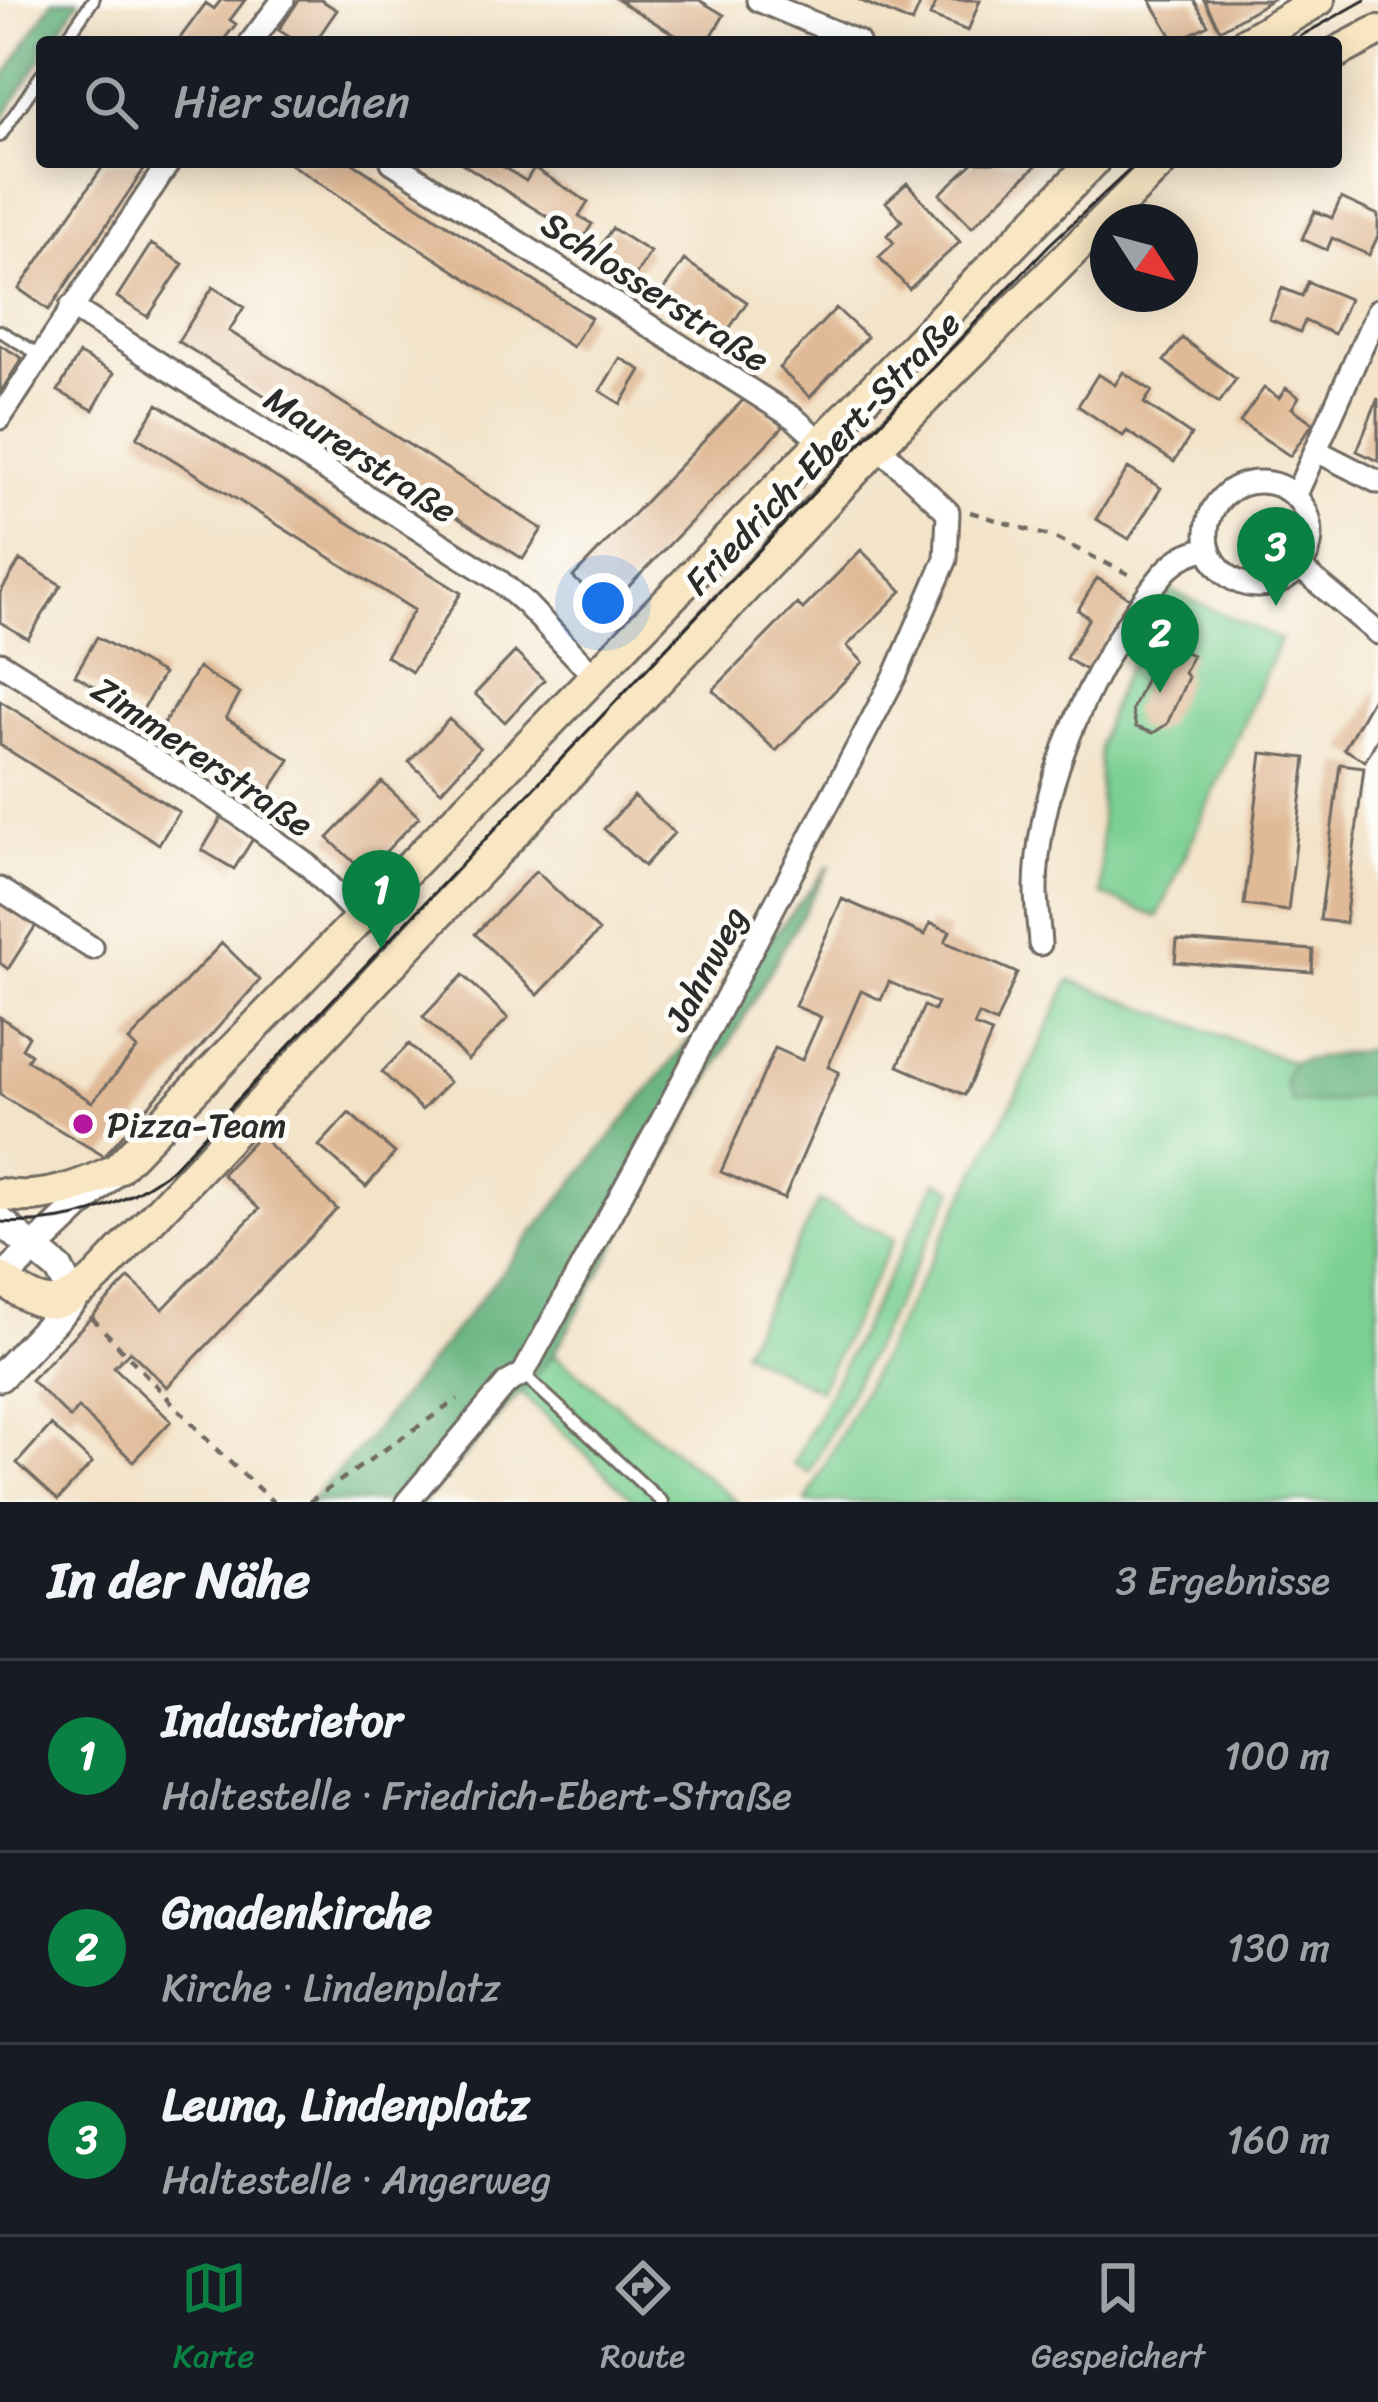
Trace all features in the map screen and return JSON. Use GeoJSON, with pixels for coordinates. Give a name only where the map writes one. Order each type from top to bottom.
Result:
{"type":"FeatureCollection","features":[{"type":"Feature","properties":{"kind":"main road"},"geometry":{"type":"LineString","coordinates":[[1257,36],[1319,0]]}},
{"type":"Feature","properties":{"kind":"main road"},"geometry":{"type":"LineString","coordinates":[[1342,49],[1378,31]]}},
{"type":"Feature","properties":{"kind":"main road","name":"Friedrich-Ebert-Straße"},"geometry":{"type":"LineString","coordinates":[[117,1169],[596,678],[1078,168]]}},
{"type":"Feature","properties":{"kind":"main road","name":"Friedrich-Ebert-Straße"},"geometry":{"type":"LineString","coordinates":[[74,1299],[878,446],[1156,168]]}},
{"type":"Feature","properties":{"kind":"main road"},"geometry":{"type":"LineString","coordinates":[[0,1193],[46,1194],[87,1184],[117,1169]]}},
{"type":"Feature","properties":{"kind":"main road"},"geometry":{"type":"LineString","coordinates":[[0,1280],[49,1305],[74,1299]]}},
{"type":"Feature","properties":{"kind":"street"},"geometry":{"type":"LineString","coordinates":[[256,36],[283,0]]}},
{"type":"Feature","properties":{"kind":"street"},"geometry":{"type":"LineString","coordinates":[[758,0],[845,36]]}},
{"type":"Feature","properties":{"kind":"street"},"geometry":{"type":"LineString","coordinates":[[0,418],[165,168]]}},
{"type":"Feature","properties":{"kind":"street","name":"Schlosserstraße"},"geometry":{"type":"LineString","coordinates":[[401,168],[794,418],[820,441]]}},
{"type":"Feature","properties":{"kind":"street","name":"Maurerstraße"},"geometry":{"type":"LineString","coordinates":[[71,308],[498,580],[596,678]]}},
{"type":"Feature","properties":{"kind":"street"},"geometry":{"type":"LineString","coordinates":[[1295,497],[1378,310]]}},
{"type":"Feature","properties":{"kind":"street"},"geometry":{"type":"LineString","coordinates":[[878,446],[948,512]]}},
{"type":"Feature","properties":{"kind":"street"},"geometry":{"type":"LineString","coordinates":[[1317,451],[1378,482]]}},
{"type":"Feature","properties":{"kind":"street"},"geometry":{"type":"LineString","coordinates":[[1259,482],[1280,486],[1295,497],[1310,525],[1307,554],[1299,567],[1270,585],[1253,586],[1231,579],[1217,567],[1206,534],[1222,496],[1241,484],[1259,482]]}},
{"type":"Feature","properties":{"kind":"street","name":"Jahnweg"},"geometry":{"type":"LineString","coordinates":[[407,1502],[507,1383],[523,1374],[663,1118],[896,674],[946,559],[948,512]]}},
{"type":"Feature","properties":{"kind":"street"},"geometry":{"type":"LineString","coordinates":[[1040,944],[1036,887],[1044,829],[1078,712],[1114,642],[1170,565],[1189,551],[1208,549]]}},
{"type":"Feature","properties":{"kind":"street"},"geometry":{"type":"LineString","coordinates":[[1299,567],[1378,633]]}},
{"type":"Feature","properties":{"kind":"street","name":"Zimmererstraße"},"geometry":{"type":"LineString","coordinates":[[0,663],[223,802],[307,864],[359,917]]}},
{"type":"Feature","properties":{"kind":"street"},"geometry":{"type":"LineString","coordinates":[[0,889],[92,948]]}},
{"type":"Feature","properties":{"kind":"street","name":"Friedrich-Ebert-Straße"},"geometry":{"type":"LineString","coordinates":[[0,1280],[117,1169]]}},
{"type":"Feature","properties":{"kind":"street"},"geometry":{"type":"LineString","coordinates":[[0,1221],[59,1269],[74,1299]]}},
{"type":"Feature","properties":{"kind":"street","name":"Friedrich-Ebert-Straße"},"geometry":{"type":"LineString","coordinates":[[0,1378],[74,1299]]}},
{"type":"Feature","properties":{"kind":"lane"},"geometry":{"type":"LineString","coordinates":[[68,36],[93,0]]}},
{"type":"Feature","properties":{"kind":"lane"},"geometry":{"type":"LineString","coordinates":[[0,136],[36,83]]}},
{"type":"Feature","properties":{"kind":"lane"},"geometry":{"type":"LineString","coordinates":[[0,331],[40,356]]}},
{"type":"Feature","properties":{"kind":"lane"},"geometry":{"type":"LineString","coordinates":[[523,1374],[662,1502]]}},
{"type":"Feature","properties":{"kind":"path"},"geometry":{"type":"LineString","coordinates":[[948,512],[971,512],[1054,538],[1154,586]]}},
{"type":"Feature","properties":{"kind":"path"},"geometry":{"type":"LineString","coordinates":[[74,1299],[273,1502]]}},
{"type":"Feature","properties":{"kind":"path"},"geometry":{"type":"LineString","coordinates":[[309,1502],[473,1388]]}},
{"type":"Feature","properties":{"kind":"green space"},"geometry":{"type":"Polygon","coordinates":[[[53,0],[79,0],[56,36],[36,36],[36,66],[0,123],[0,84],[53,0]]]}},
{"type":"Feature","properties":{"kind":"green space"},"geometry":{"type":"Polygon","coordinates":[[[1169,590],[1280,640],[1158,917],[1102,895],[1099,743],[1119,686],[1169,590]]]}},
{"type":"Feature","properties":{"kind":"green space"},"geometry":{"type":"Polygon","coordinates":[[[830,865],[554,1354],[424,1502],[309,1502],[365,1442],[830,865]]]}},
{"type":"Feature","properties":{"kind":"green space"},"geometry":{"type":"Polygon","coordinates":[[[1070,980],[1292,1062],[1285,1081],[1332,1102],[1378,1091],[1378,1502],[806,1502],[1026,1076],[1070,980]]]}},
{"type":"Feature","properties":{"kind":"green space"},"geometry":{"type":"Polygon","coordinates":[[[1378,1048],[1378,1091],[1332,1102],[1292,1103],[1285,1081],[1292,1062],[1378,1048]]]}},
{"type":"Feature","properties":{"kind":"green space"},"geometry":{"type":"Polygon","coordinates":[[[937,1181],[954,1190],[809,1473],[793,1464],[937,1181]]]}},
{"type":"Feature","properties":{"kind":"green space"},"geometry":{"type":"Polygon","coordinates":[[[819,1201],[894,1239],[819,1390],[742,1351],[819,1201]]]}},
{"type":"Feature","properties":{"kind":"green space"},"geometry":{"type":"Polygon","coordinates":[[[554,1354],[737,1502],[636,1502],[519,1391],[554,1354]]]}},
{"type":"Feature","properties":{"kind":"building"},"geometry":{"type":"Polygon","coordinates":[[[221,0],[245,0],[230,20],[236,24],[227,36],[181,36],[206,3],[214,9],[221,0]]]}},
{"type":"Feature","properties":{"kind":"building"},"geometry":{"type":"Polygon","coordinates":[[[299,0],[321,0],[337,10],[319,36],[288,36],[279,30],[299,0]]]}},
{"type":"Feature","properties":{"kind":"building"},"geometry":{"type":"Polygon","coordinates":[[[618,0],[699,0],[724,15],[712,36],[677,36],[618,0]]]}},
{"type":"Feature","properties":{"kind":"building"},"geometry":{"type":"Polygon","coordinates":[[[859,0],[922,0],[912,23],[859,0]]]}},
{"type":"Feature","properties":{"kind":"building"},"geometry":{"type":"Polygon","coordinates":[[[937,0],[980,0],[968,31],[930,16],[937,0]]]}},
{"type":"Feature","properties":{"kind":"building"},"geometry":{"type":"Polygon","coordinates":[[[1150,0],[1194,0],[1208,25],[1187,36],[1171,36],[1150,0]]]}},
{"type":"Feature","properties":{"kind":"building"},"geometry":{"type":"Polygon","coordinates":[[[1204,0],[1271,0],[1220,30],[1204,0]]]}},
{"type":"Feature","properties":{"kind":"building"},"geometry":{"type":"Polygon","coordinates":[[[102,168],[145,168],[49,310],[19,289],[102,168]]]}},
{"type":"Feature","properties":{"kind":"building"},"geometry":{"type":"Polygon","coordinates":[[[296,168],[360,168],[591,318],[572,347],[296,168]]]}},
{"type":"Feature","properties":{"kind":"building"},"geometry":{"type":"Polygon","coordinates":[[[470,168],[505,168],[526,181],[534,168],[588,202],[579,216],[592,224],[583,239],[470,168]]]}},
{"type":"Feature","properties":{"kind":"building"},"geometry":{"type":"Polygon","coordinates":[[[968,168],[1034,168],[972,227],[940,194],[968,168]]]}},
{"type":"Feature","properties":{"kind":"building"},"geometry":{"type":"Polygon","coordinates":[[[907,183],[960,242],[909,289],[879,257],[894,243],[887,235],[902,221],[886,202],[907,183]]]}},
{"type":"Feature","properties":{"kind":"building"},"geometry":{"type":"Polygon","coordinates":[[[1341,198],[1378,215],[1378,236],[1369,255],[1332,238],[1327,250],[1302,239],[1315,211],[1332,218],[1341,198]]]}},
{"type":"Feature","properties":{"kind":"building"},"geometry":{"type":"Polygon","coordinates":[[[612,228],[650,252],[631,283],[593,258],[612,228]]]}},
{"type":"Feature","properties":{"kind":"building"},"geometry":{"type":"Polygon","coordinates":[[[151,244],[183,264],[148,317],[117,297],[151,244]]]}},
{"type":"Feature","properties":{"kind":"building"},"geometry":{"type":"Polygon","coordinates":[[[684,260],[747,302],[721,341],[658,298],[684,260]]]}},
{"type":"Feature","properties":{"kind":"building"},"geometry":{"type":"Polygon","coordinates":[[[1308,282],[1349,299],[1334,334],[1305,321],[1300,332],[1269,319],[1282,288],[1302,296],[1308,282]]]}},
{"type":"Feature","properties":{"kind":"building"},"geometry":{"type":"Polygon","coordinates":[[[213,287],[244,307],[229,331],[542,529],[523,559],[178,341],[213,287]]]}},
{"type":"Feature","properties":{"kind":"building"},"geometry":{"type":"Polygon","coordinates":[[[836,308],[867,337],[810,397],[779,368],[836,308]]]}},
{"type":"Feature","properties":{"kind":"building"},"geometry":{"type":"Polygon","coordinates":[[[1182,338],[1236,379],[1219,403],[1164,361],[1182,338]]]}},
{"type":"Feature","properties":{"kind":"building"},"geometry":{"type":"Polygon","coordinates":[[[0,345],[22,358],[0,393],[0,345]]]}},
{"type":"Feature","properties":{"kind":"building"},"geometry":{"type":"Polygon","coordinates":[[[79,354],[114,373],[93,410],[58,391],[79,354]]]}},
{"type":"Feature","properties":{"kind":"building"},"geometry":{"type":"Polygon","coordinates":[[[620,358],[641,370],[621,404],[600,391],[620,358]]]}},
{"type":"Feature","properties":{"kind":"building"},"geometry":{"type":"Polygon","coordinates":[[[1123,372],[1152,391],[1144,403],[1191,435],[1174,462],[1078,406],[1098,374],[1115,385],[1123,372]]]}},
{"type":"Feature","properties":{"kind":"building"},"geometry":{"type":"Polygon","coordinates":[[[1264,388],[1279,398],[1286,388],[1299,397],[1292,408],[1313,423],[1290,456],[1240,422],[1264,388]]]}},
{"type":"Feature","properties":{"kind":"building"},"geometry":{"type":"Polygon","coordinates":[[[749,394],[783,427],[607,609],[573,577],[749,394]]]}},
{"type":"Feature","properties":{"kind":"building"},"geometry":{"type":"Polygon","coordinates":[[[1378,398],[1378,461],[1357,451],[1378,398]]]}},
{"type":"Feature","properties":{"kind":"building"},"geometry":{"type":"Polygon","coordinates":[[[158,404],[461,593],[412,672],[386,656],[414,610],[137,437],[158,404]]]}},
{"type":"Feature","properties":{"kind":"building"},"geometry":{"type":"Polygon","coordinates":[[[1128,468],[1161,488],[1129,539],[1096,519],[1128,468]]]}},
{"type":"Feature","properties":{"kind":"building"},"geometry":{"type":"Polygon","coordinates":[[[861,550],[902,591],[847,646],[863,662],[776,751],[713,690],[797,604],[803,609],[861,550]]]}},
{"type":"Feature","properties":{"kind":"building"},"geometry":{"type":"Polygon","coordinates":[[[20,560],[61,585],[28,639],[0,622],[0,593],[20,560]]]}},
{"type":"Feature","properties":{"kind":"building"},"geometry":{"type":"Polygon","coordinates":[[[1097,578],[1131,599],[1087,671],[1066,658],[1089,618],[1078,610],[1097,578]]]}},
{"type":"Feature","properties":{"kind":"building"},"geometry":{"type":"Polygon","coordinates":[[[97,637],[163,674],[141,713],[75,675],[97,637]]]}},
{"type":"Feature","properties":{"kind":"building"},"geometry":{"type":"Polygon","coordinates":[[[1167,644],[1192,655],[1184,673],[1188,677],[1167,724],[1153,733],[1136,727],[1132,710],[1153,662],[1159,662],[1167,644]]]}},
{"type":"Feature","properties":{"kind":"building"},"geometry":{"type":"Polygon","coordinates":[[[515,652],[544,680],[505,722],[475,694],[515,652]]]}},
{"type":"Feature","properties":{"kind":"building"},"geometry":{"type":"Polygon","coordinates":[[[198,668],[240,694],[226,718],[290,760],[265,798],[158,733],[198,668]]]}},
{"type":"Feature","properties":{"kind":"building"},"geometry":{"type":"Polygon","coordinates":[[[1378,689],[1378,738],[1365,761],[1344,749],[1378,689]]]}},
{"type":"Feature","properties":{"kind":"building"},"geometry":{"type":"Polygon","coordinates":[[[0,701],[179,812],[159,844],[0,745],[0,701]]]}},
{"type":"Feature","properties":{"kind":"building"},"geometry":{"type":"Polygon","coordinates":[[[449,719],[480,748],[441,791],[409,762],[449,719]]]}},
{"type":"Feature","properties":{"kind":"building"},"geometry":{"type":"Polygon","coordinates":[[[1262,753],[1306,758],[1288,911],[1244,905],[1262,753]]]}},
{"type":"Feature","properties":{"kind":"building"},"geometry":{"type":"Polygon","coordinates":[[[1340,764],[1364,767],[1345,923],[1320,920],[1340,764]]]}},
{"type":"Feature","properties":{"kind":"building"},"geometry":{"type":"Polygon","coordinates":[[[382,782],[419,817],[365,873],[328,838],[382,782]]]}},
{"type":"Feature","properties":{"kind":"building"},"geometry":{"type":"Polygon","coordinates":[[[634,796],[674,833],[644,866],[604,829],[634,796]]]}},
{"type":"Feature","properties":{"kind":"building"},"geometry":{"type":"Polygon","coordinates":[[[223,815],[256,834],[234,869],[202,850],[223,815]]]}},
{"type":"Feature","properties":{"kind":"building"},"geometry":{"type":"Polygon","coordinates":[[[536,871],[599,931],[538,995],[475,934],[536,871]]]}},
{"type":"Feature","properties":{"kind":"building"},"geometry":{"type":"Polygon","coordinates":[[[0,898],[38,922],[8,969],[0,963],[0,898]]]}},
{"type":"Feature","properties":{"kind":"building"},"geometry":{"type":"Polygon","coordinates":[[[842,899],[925,935],[930,923],[950,931],[945,942],[1017,973],[996,1023],[979,1015],[974,1026],[992,1033],[965,1095],[898,1066],[924,1006],[934,1011],[937,1003],[889,982],[881,1000],[861,991],[828,1067],[839,1072],[784,1199],[721,1172],[775,1048],[802,1060],[821,1017],[795,1006],[842,899]]]}},
{"type":"Feature","properties":{"kind":"building"},"geometry":{"type":"Polygon","coordinates":[[[1177,940],[1313,950],[1312,972],[1175,962],[1177,940]]]}},
{"type":"Feature","properties":{"kind":"building"},"geometry":{"type":"Polygon","coordinates":[[[222,943],[260,980],[104,1156],[0,1095],[0,1017],[29,1036],[22,1048],[31,1054],[27,1060],[92,1102],[137,1049],[129,1041],[222,943]]]}},
{"type":"Feature","properties":{"kind":"building"},"geometry":{"type":"Polygon","coordinates":[[[463,975],[508,1018],[468,1060],[423,1017],[463,975]]]}},
{"type":"Feature","properties":{"kind":"building"},"geometry":{"type":"Polygon","coordinates":[[[409,1044],[449,1082],[422,1110],[382,1072],[409,1044]]]}},
{"type":"Feature","properties":{"kind":"building"},"geometry":{"type":"Polygon","coordinates":[[[349,1113],[395,1153],[366,1187],[319,1146],[349,1113]]]}},
{"type":"Feature","properties":{"kind":"building"},"geometry":{"type":"Polygon","coordinates":[[[259,1135],[337,1209],[167,1387],[130,1351],[114,1367],[171,1421],[133,1461],[78,1408],[70,1418],[31,1380],[129,1278],[163,1309],[259,1209],[222,1174],[259,1135]]]}},
{"type":"Feature","properties":{"kind":"building"},"geometry":{"type":"Polygon","coordinates":[[[51,1425],[92,1463],[58,1500],[17,1463],[51,1425]]]}},
{"type":"Feature","properties":{"kind":"tram line"},"geometry":{"type":"LineString","coordinates":[[1301,36],[1365,0]]}},
{"type":"Feature","properties":{"kind":"tram line"},"geometry":{"type":"LineString","coordinates":[[0,1222],[47,1221],[91,1212],[132,1195],[172,1169],[1049,245],[1132,168]]}},
{"type":"Feature","properties":{"kind":"place","name":"Leuna, Lindenplatz"},"geometry":{"type":"Point","coordinates":[1276,606]}},
{"type":"Feature","properties":{"kind":"place","name":"Gnadenkirche"},"geometry":{"type":"Point","coordinates":[1160,693]}},
{"type":"Feature","properties":{"kind":"place","name":"Industrietor"},"geometry":{"type":"Point","coordinates":[381,949]}},
{"type":"Feature","properties":{"kind":"place","name":"Pizza-Team"},"geometry":{"type":"Point","coordinates":[83,1124]}}]}
